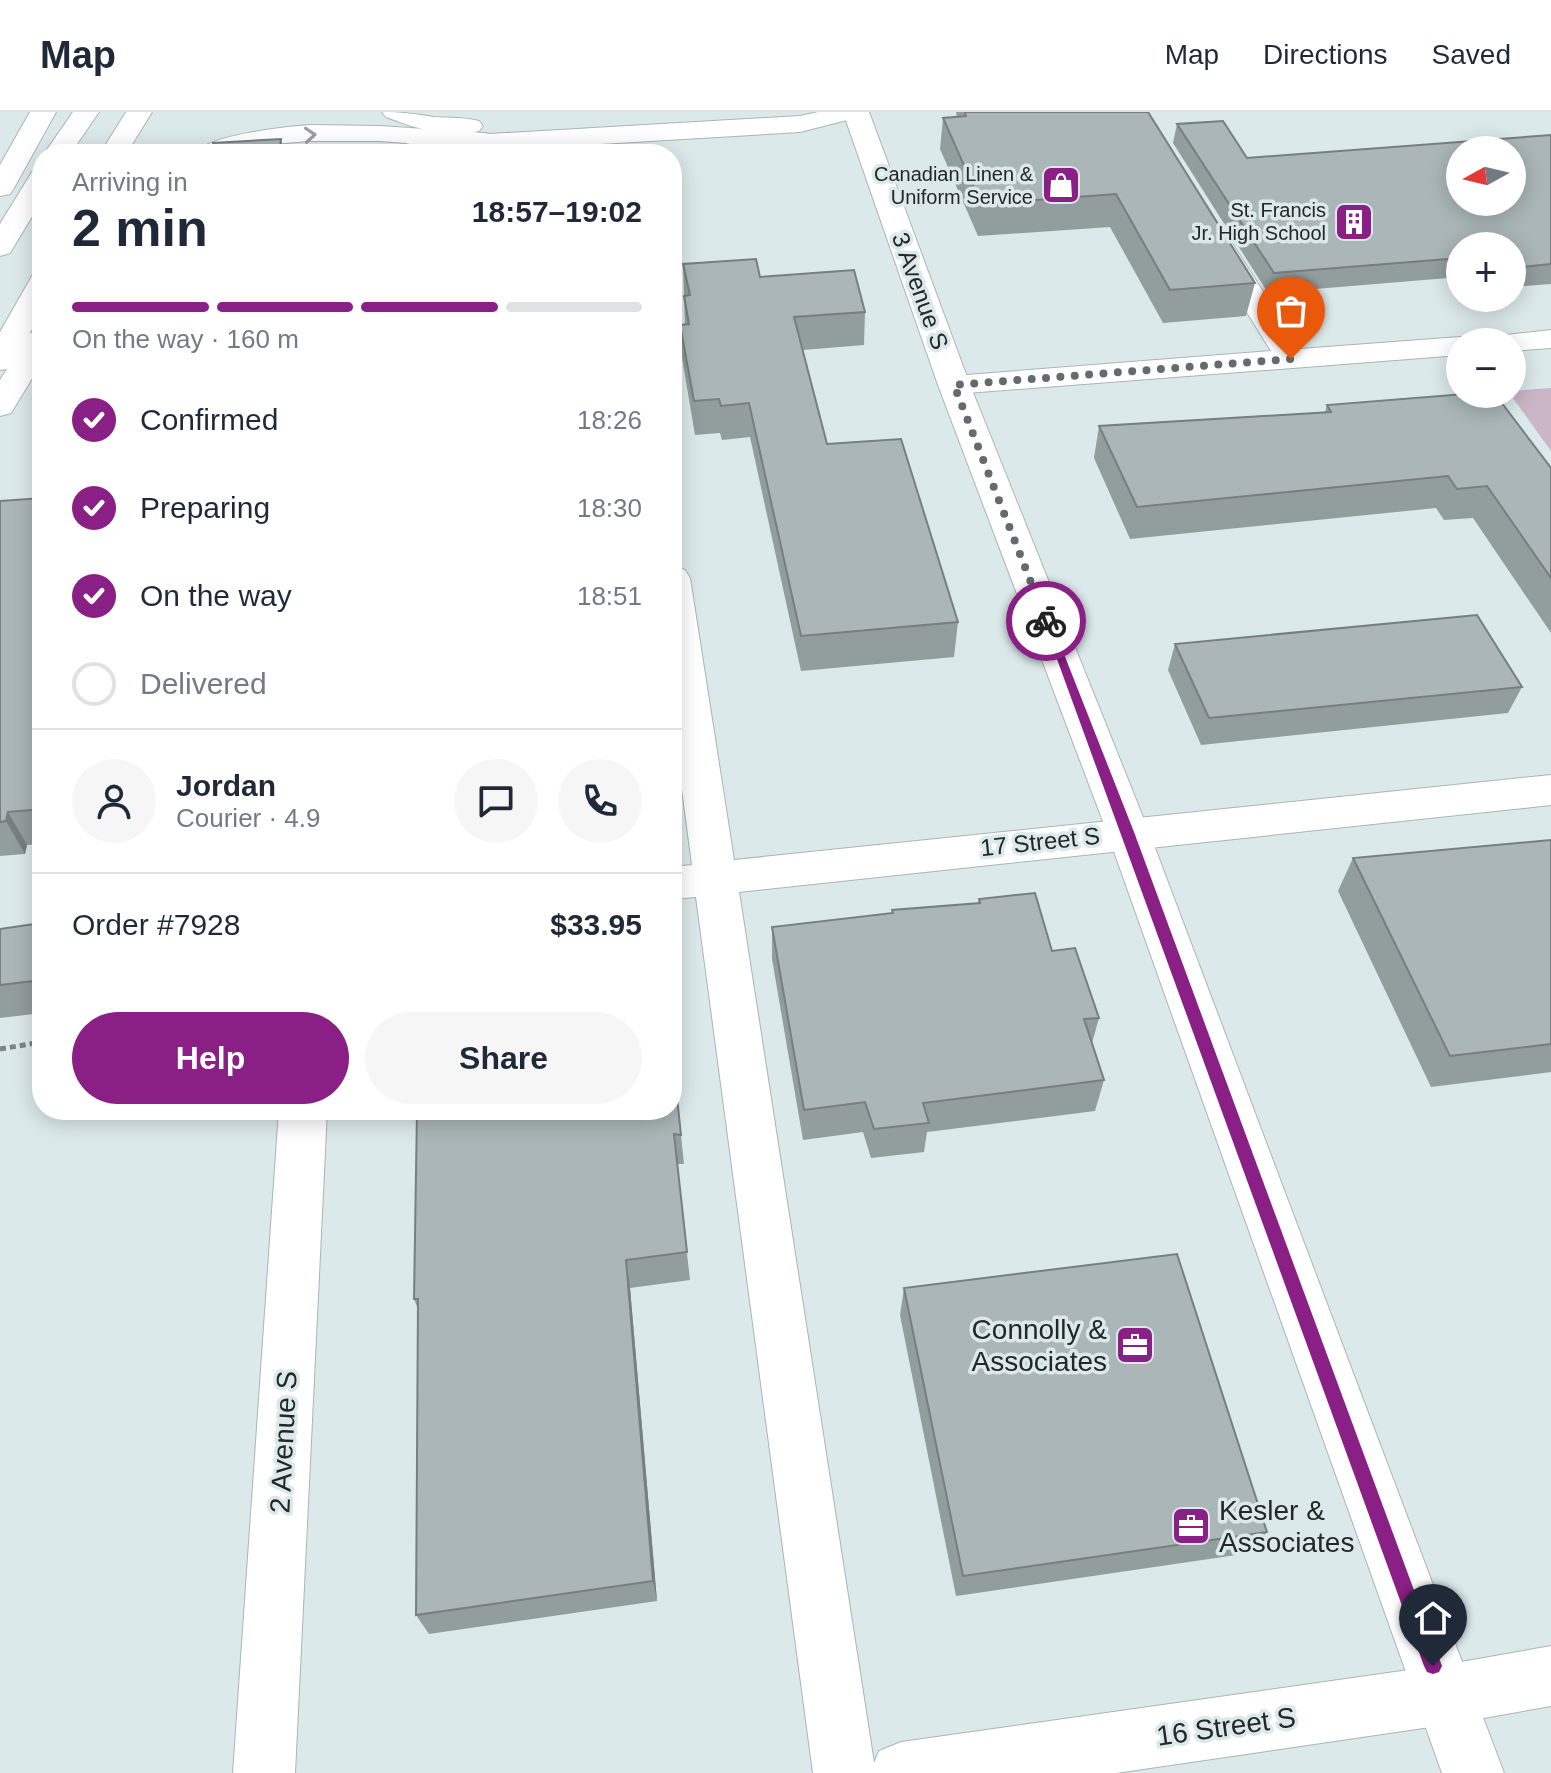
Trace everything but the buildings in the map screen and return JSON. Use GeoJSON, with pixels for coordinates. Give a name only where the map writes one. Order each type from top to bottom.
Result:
{"type":"FeatureCollection","features":[{"type":"Feature","properties":{"kind":"main road"},"geometry":{"type":"LineString","coordinates":[[0,188],[43,112]]}},
{"type":"Feature","properties":{"kind":"main road"},"geometry":{"type":"LineString","coordinates":[[62,144],[79,112]]}},
{"type":"Feature","properties":{"kind":"main road"},"geometry":{"type":"LineString","coordinates":[[64,144],[86,112]]}},
{"type":"Feature","properties":{"kind":"main road"},"geometry":{"type":"LineString","coordinates":[[119,144],[139,112]]}},
{"type":"Feature","properties":{"kind":"main road"},"geometry":{"type":"LineString","coordinates":[[340,112],[427,124],[605,131],[748,112]]}},
{"type":"Feature","properties":{"kind":"main road"},"geometry":{"type":"LineString","coordinates":[[395,112],[427,124]]}},
{"type":"Feature","properties":{"kind":"main road"},"geometry":{"type":"LineString","coordinates":[[450,144],[605,131],[800,124],[853,112]]}},
{"type":"Feature","properties":{"kind":"main road","name":"3 Avenue S"},"geometry":{"type":"LineString","coordinates":[[853,112],[954,385],[1128,832],[1473,1773]]}},
{"type":"Feature","properties":{"kind":"main road"},"geometry":{"type":"LineString","coordinates":[[237,144],[327,133],[485,141]]}},
{"type":"Feature","properties":{"kind":"main road"},"geometry":{"type":"LineString","coordinates":[[0,247],[32,194]]}},
{"type":"Feature","properties":{"kind":"main road"},"geometry":{"type":"LineString","coordinates":[[1210,229],[1291,359]]}},
{"type":"Feature","properties":{"kind":"main road"},"geometry":{"type":"LineString","coordinates":[[0,361],[32,301]]}},
{"type":"Feature","properties":{"kind":"main road"},"geometry":{"type":"LineString","coordinates":[[1526,341],[1551,339]]}},
{"type":"Feature","properties":{"kind":"main road"},"geometry":{"type":"LineString","coordinates":[[954,385],[1446,347]]}},
{"type":"Feature","properties":{"kind":"main road"},"geometry":{"type":"LineString","coordinates":[[0,406],[32,353]]}},
{"type":"Feature","properties":{"kind":"main road"},"geometry":{"type":"LineString","coordinates":[[682,715],[694,880],[844,1773]]}},
{"type":"Feature","properties":{"kind":"main road","name":"17 Street S"},"geometry":{"type":"LineString","coordinates":[[694,880],[1128,832],[1551,790]]}},
{"type":"Feature","properties":{"kind":"main road","name":"2 Avenue S"},"geometry":{"type":"LineString","coordinates":[[264,1773],[302,1120]]}},
{"type":"Feature","properties":{"kind":"main road","name":"16 Street S"},"geometry":{"type":"LineString","coordinates":[[901,1773],[1444,1695],[1551,1676]]}},
{"type":"Feature","properties":{"kind":"path"},"geometry":{"type":"LineString","coordinates":[[0,1049],[32,1044]]}},
{"type":"Feature","properties":{"kind":"shaded area"},"geometry":{"type":"Polygon","coordinates":[[[1551,388],[1551,451],[1520,408],[1526,408],[1526,390],[1551,388]]]}},
{"type":"Feature","properties":{"kind":"way so far"},"geometry":{"type":"LineString","coordinates":[[1046,621],[954,385],[1291,359]]}},
{"type":"Feature","properties":{"kind":"place","name":"Canadian Linen & Uniform Service"},"geometry":{"type":"Point","coordinates":[1061,185]}},
{"type":"Feature","properties":{"kind":"place","name":"St. Francis Jr. High School"},"geometry":{"type":"Point","coordinates":[1354,222]}},
{"type":"Feature","properties":{"kind":"place","name":"Connolly & Associates"},"geometry":{"type":"Point","coordinates":[1135,1345]}},
{"type":"Feature","properties":{"kind":"place","name":"Kesler & Associates"},"geometry":{"type":"Point","coordinates":[1191,1526]}},
{"type":"Feature","properties":{"kind":"route"},"geometry":{"type":"LineString","coordinates":[[1046,621],[1128,832],[1433,1666]]}}]}
